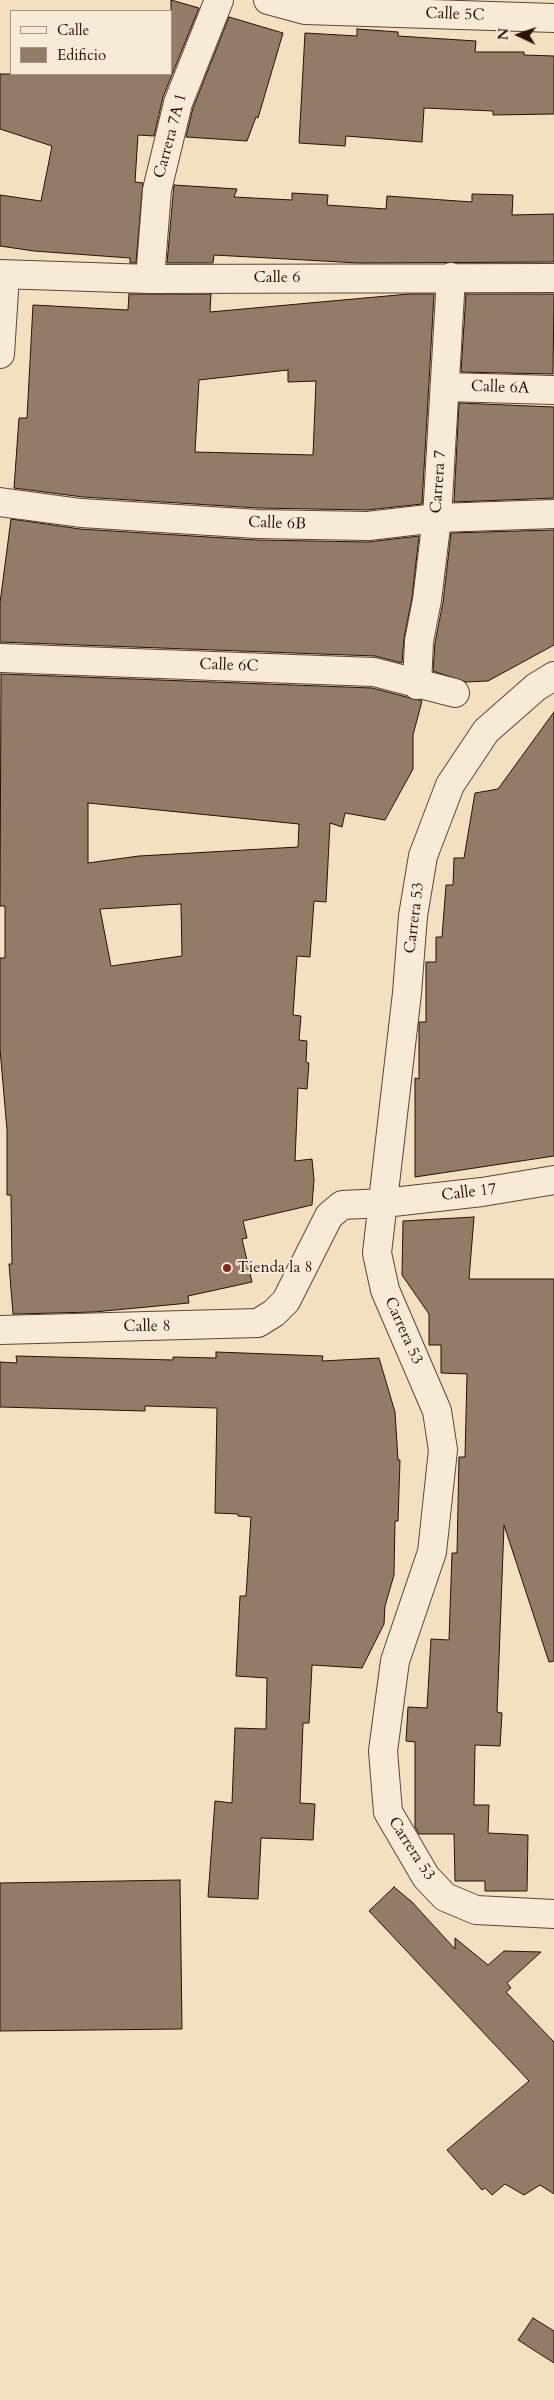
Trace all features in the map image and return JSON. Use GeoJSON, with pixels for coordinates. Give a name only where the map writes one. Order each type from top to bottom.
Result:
{"type":"FeatureCollection","features":[{"type":"Feature","properties":{"kind":"street","name":"Carrera 7A 1"},"geometry":{"type":"LineString","coordinates":[[150,279],[157,190],[178,102],[219,0]]}},
{"type":"Feature","properties":{"kind":"street","name":"Calle 5C"},"geometry":{"type":"LineString","coordinates":[[268,0],[305,10],[554,18]]}},
{"type":"Feature","properties":{"kind":"street","name":"Calle 6"},"geometry":{"type":"LineString","coordinates":[[3,275],[150,279],[554,278]]}},
{"type":"Feature","properties":{"kind":"street"},"geometry":{"type":"LineString","coordinates":[[0,354],[3,275]]}},
{"type":"Feature","properties":{"kind":"street","name":"Carrera 7"},"geometry":{"type":"LineString","coordinates":[[417,685],[419,641],[427,600],[437,518],[451,278]]}},
{"type":"Feature","properties":{"kind":"street","name":"Calle 6A"},"geometry":{"type":"LineString","coordinates":[[445,386],[554,390]]}},
{"type":"Feature","properties":{"kind":"street","name":"Calle 6B"},"geometry":{"type":"LineString","coordinates":[[0,502],[81,513],[258,524],[368,526],[437,518],[554,514]]}},
{"type":"Feature","properties":{"kind":"street","name":"Calle 6C"},"geometry":{"type":"LineString","coordinates":[[0,658],[374,672],[417,685],[455,693]]}},
{"type":"Feature","properties":{"kind":"street","name":"Carrera 53"},"geometry":{"type":"LineString","coordinates":[[554,676],[536,687],[486,731],[450,785],[423,856],[413,916],[407,993],[377,1253],[385,1290],[438,1412],[443,1450],[432,1552],[395,1661],[383,1751],[388,1812],[426,1876],[445,1897],[476,1910],[554,1914]]}},
{"type":"Feature","properties":{"kind":"street","name":"Calle 17"},"geometry":{"type":"LineString","coordinates":[[286,1301],[329,1216],[342,1205],[384,1203],[482,1192],[554,1180]]}},
{"type":"Feature","properties":{"kind":"street","name":"Calle 8"},"geometry":{"type":"LineString","coordinates":[[0,1330],[258,1323],[274,1313],[286,1301]]}},
{"type":"Feature","properties":{"kind":"building"},"geometry":{"type":"Polygon","coordinates":[[[171,0],[199,8],[172,75],[172,10],[171,0]]]}},
{"type":"Feature","properties":{"kind":"building"},"geometry":{"type":"Polygon","coordinates":[[[229,17],[283,33],[258,118],[256,117],[247,141],[186,137],[193,108],[229,17]]]}},
{"type":"Feature","properties":{"kind":"building"},"geometry":{"type":"Polygon","coordinates":[[[357,29],[398,32],[398,36],[476,41],[475,52],[524,52],[524,55],[554,56],[554,114],[493,115],[493,111],[424,108],[422,142],[346,136],[345,146],[299,143],[305,33],[357,36],[357,29]]]}},
{"type":"Feature","properties":{"kind":"building"},"geometry":{"type":"Polygon","coordinates":[[[0,74],[172,75],[163,97],[154,136],[138,135],[135,182],[143,183],[136,263],[130,263],[130,258],[34,251],[0,246],[0,195],[41,201],[52,146],[0,129],[0,74]]]}},
{"type":"Feature","properties":{"kind":"building"},"geometry":{"type":"Polygon","coordinates":[[[174,185],[237,189],[234,197],[292,200],[292,193],[328,195],[327,205],[386,209],[387,196],[472,202],[472,194],[513,195],[512,215],[554,214],[554,262],[359,263],[214,255],[213,263],[167,263],[174,185]]]}},
{"type":"Feature","properties":{"kind":"building"},"geometry":{"type":"Polygon","coordinates":[[[129,294],[211,294],[210,312],[409,294],[434,294],[422,504],[367,510],[259,508],[83,497],[14,488],[19,418],[27,418],[33,305],[128,310],[129,294]],[[288,370],[199,380],[195,452],[313,455],[316,381],[288,382],[288,370]]]}},
{"type":"Feature","properties":{"kind":"building"},"geometry":{"type":"Polygon","coordinates":[[[466,294],[554,294],[553,374],[461,372],[466,294]]]}},
{"type":"Feature","properties":{"kind":"building"},"geometry":{"type":"Polygon","coordinates":[[[459,403],[554,407],[554,498],[454,502],[459,403]]]}},
{"type":"Feature","properties":{"kind":"building"},"geometry":{"type":"Polygon","coordinates":[[[11,519],[80,529],[257,540],[368,542],[419,536],[402,663],[375,656],[0,642],[0,603],[11,519]]]}},
{"type":"Feature","properties":{"kind":"building"},"geometry":{"type":"Polygon","coordinates":[[[554,530],[554,645],[488,681],[466,682],[433,671],[435,643],[443,602],[451,533],[554,530]]]}},
{"type":"Feature","properties":{"kind":"building"},"geometry":{"type":"Polygon","coordinates":[[[1,674],[372,688],[422,701],[413,735],[413,769],[385,820],[345,813],[342,827],[330,823],[326,902],[314,901],[310,957],[297,956],[293,1015],[301,1016],[299,1040],[307,1041],[306,1062],[309,1063],[307,1089],[298,1088],[295,1161],[312,1159],[314,1180],[312,1205],[243,1221],[247,1238],[242,1239],[252,1282],[188,1296],[189,1303],[94,1312],[13,1314],[9,1264],[12,1264],[11,1195],[7,1195],[7,1130],[0,1049],[0,958],[5,958],[5,906],[0,906],[1,674]],[[88,803],[88,863],[139,856],[298,847],[299,824],[88,803]],[[181,904],[100,909],[111,966],[182,956],[181,904]]]}},
{"type":"Feature","properties":{"kind":"building"},"geometry":{"type":"Polygon","coordinates":[[[554,712],[554,1156],[415,1177],[415,1078],[419,1079],[419,1022],[426,1022],[426,962],[436,962],[436,937],[442,937],[446,885],[453,885],[454,858],[464,858],[475,793],[498,789],[554,712]]]}},
{"type":"Feature","properties":{"kind":"building"},"geometry":{"type":"Polygon","coordinates":[[[474,1217],[469,1279],[554,1279],[554,1661],[549,1662],[504,1525],[497,1712],[502,1713],[500,1746],[475,1745],[474,1805],[489,1805],[488,1833],[528,1835],[527,1891],[485,1891],[485,1881],[455,1881],[454,1834],[419,1834],[415,1827],[415,1742],[406,1741],[408,1707],[427,1708],[431,1639],[449,1640],[452,1553],[457,1553],[459,1457],[465,1457],[467,1374],[441,1373],[441,1345],[429,1345],[429,1314],[402,1275],[403,1221],[474,1217]]]}},
{"type":"Feature","properties":{"kind":"building"},"geometry":{"type":"Polygon","coordinates":[[[216,1352],[323,1356],[322,1361],[379,1358],[395,1412],[398,1460],[400,1460],[398,1521],[395,1521],[394,1575],[385,1606],[384,1624],[362,1668],[312,1665],[309,1723],[303,1723],[300,1803],[315,1804],[313,1840],[261,1838],[258,1899],[208,1897],[215,1801],[232,1803],[235,1728],[266,1729],[267,1678],[236,1676],[240,1596],[246,1596],[251,1517],[238,1516],[238,1514],[215,1513],[217,1408],[145,1406],[145,1411],[0,1407],[0,1362],[17,1363],[16,1356],[173,1360],[173,1357],[216,1358],[216,1352]]]}},
{"type":"Feature","properties":{"kind":"building"},"geometry":{"type":"Polygon","coordinates":[[[180,1880],[182,2029],[0,2031],[0,1883],[180,1880]]]}},
{"type":"Feature","properties":{"kind":"building"},"geometry":{"type":"Polygon","coordinates":[[[394,1887],[412,1902],[455,1949],[455,1938],[488,1965],[504,1951],[541,1952],[507,1983],[511,1988],[506,1992],[554,2042],[554,2194],[540,2185],[524,2195],[505,2184],[492,2195],[485,2188],[482,2190],[447,2150],[529,2081],[369,1911],[394,1887]]]}},
{"type":"Feature","properties":{"kind":"building"},"geometry":{"type":"Polygon","coordinates":[[[533,2318],[554,2331],[554,2363],[518,2340],[533,2318]]]}},
{"type":"Feature","properties":{"kind":"place","name":"Tienda la 8"},"geometry":{"type":"Point","coordinates":[227,1268]}}]}
